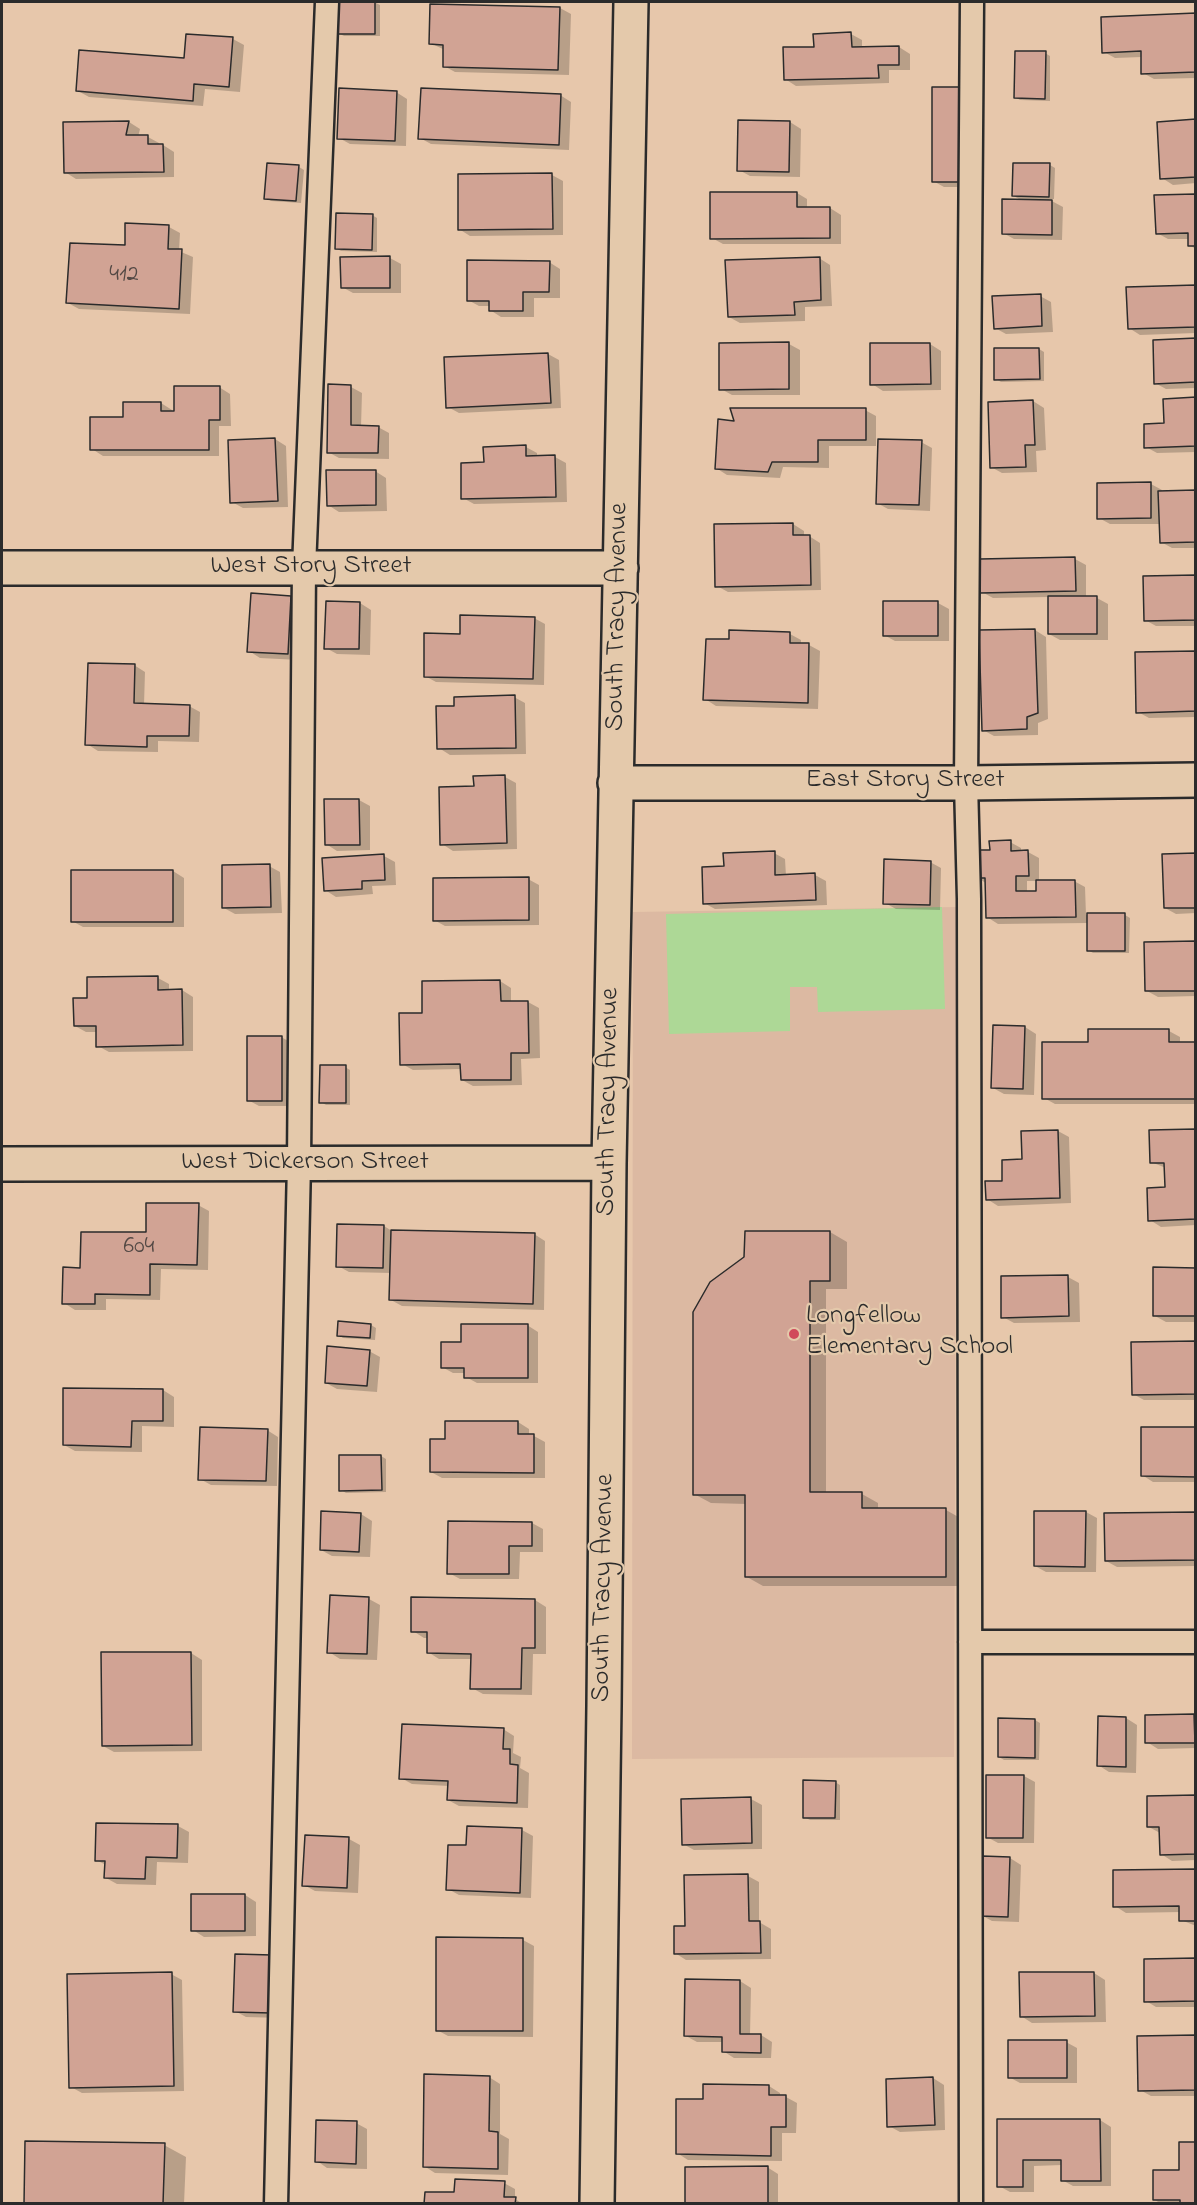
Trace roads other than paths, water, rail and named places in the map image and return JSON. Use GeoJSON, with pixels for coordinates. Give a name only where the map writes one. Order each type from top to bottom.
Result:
{"type":"FeatureCollection","features":[{"type":"Feature","properties":{"kind":"street","name":"South Tracy Avenue"},"geometry":{"type":"LineString","coordinates":[[597,2204],[609,1163],[631,2]]}},
{"type":"Feature","properties":{"kind":"street","name":"West Story Street"},"geometry":{"type":"LineString","coordinates":[[2,568],[621,568]]}},
{"type":"Feature","properties":{"kind":"street","name":"East Story Street"},"geometry":{"type":"LineString","coordinates":[[615,783],[966,783],[1196,780]]}},
{"type":"Feature","properties":{"kind":"street","name":"West Dickerson Street"},"geometry":{"type":"LineString","coordinates":[[2,1164],[609,1163]]}},
{"type":"Feature","properties":{"kind":"lane"},"geometry":{"type":"LineString","coordinates":[[276,2204],[300,1163],[304,568],[327,2]]}},
{"type":"Feature","properties":{"kind":"lane"},"geometry":{"type":"LineString","coordinates":[[971,2204],[969,922],[966,783],[972,2]]}},
{"type":"Feature","properties":{"kind":"lane"},"geometry":{"type":"LineString","coordinates":[[970,1642],[1196,1642]]}},
{"type":"Feature","properties":{"kind":"place","name":"Longfellow Elementary School"},"geometry":{"type":"Point","coordinates":[794,1334]}}]}
